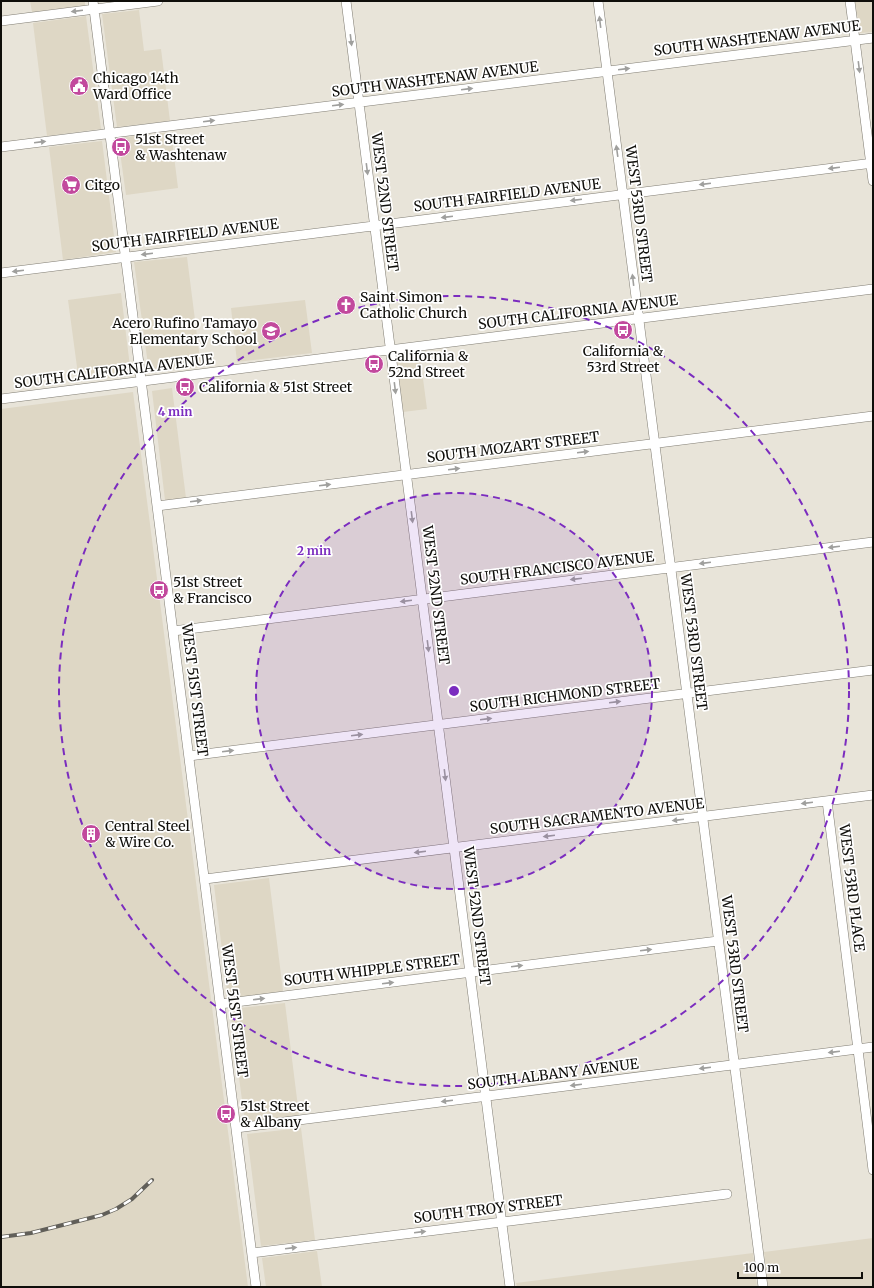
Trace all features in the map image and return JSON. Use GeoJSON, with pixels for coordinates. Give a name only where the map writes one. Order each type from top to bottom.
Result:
{"type":"FeatureCollection","features":[{"type":"Feature","properties":{"kind":"street"},"geometry":{"type":"LineString","coordinates":[[1,21],[94,5],[158,1]]}},
{"type":"Feature","properties":{"kind":"street","name":"WEST 52ND STREET"},"geometry":{"type":"LineString","coordinates":[[346,1],[510,1287]]}},
{"type":"Feature","properties":{"kind":"street","name":"WEST 53RD STREET"},"geometry":{"type":"LineString","coordinates":[[598,1],[763,1287]]}},
{"type":"Feature","properties":{"kind":"street"},"geometry":{"type":"LineString","coordinates":[[850,1],[872,163],[873,181]]}},
{"type":"Feature","properties":{"kind":"street","name":"WEST 51ST STREET"},"geometry":{"type":"LineString","coordinates":[[94,5],[256,1287]]}},
{"type":"Feature","properties":{"kind":"street","name":"SOUTH WASHTENAW AVENUE"},"geometry":{"type":"LineString","coordinates":[[1,147],[873,38]]}},
{"type":"Feature","properties":{"kind":"street","name":"SOUTH FAIRFIELD AVENUE"},"geometry":{"type":"LineString","coordinates":[[1,273],[872,163]]}},
{"type":"Feature","properties":{"kind":"street","name":"SOUTH CALIFORNIA AVENUE"},"geometry":{"type":"LineString","coordinates":[[1,399],[873,289]]}},
{"type":"Feature","properties":{"kind":"street","name":"SOUTH MOZART STREET"},"geometry":{"type":"LineString","coordinates":[[158,506],[873,416]]}},
{"type":"Feature","properties":{"kind":"street","name":"SOUTH FRANCISCO AVENUE"},"geometry":{"type":"LineString","coordinates":[[173,631],[873,542]]}},
{"type":"Feature","properties":{"kind":"street","name":"SOUTH RICHMOND STREET"},"geometry":{"type":"LineString","coordinates":[[189,756],[873,670]]}},
{"type":"Feature","properties":{"kind":"street","name":"SOUTH SACRAMENTO AVENUE"},"geometry":{"type":"LineString","coordinates":[[205,879],[873,795]]}},
{"type":"Feature","properties":{"kind":"street","name":"WEST 53RD PLACE"},"geometry":{"type":"LineString","coordinates":[[826,801],[873,1170]]}},
{"type":"Feature","properties":{"kind":"street","name":"SOUTH WHIPPLE STREET"},"geometry":{"type":"LineString","coordinates":[[220,1004],[718,941]]}},
{"type":"Feature","properties":{"kind":"street","name":"SOUTH ALBANY AVENUE"},"geometry":{"type":"LineString","coordinates":[[236,1128],[873,1047]]}},
{"type":"Feature","properties":{"kind":"street","name":"SOUTH TROY STREET"},"geometry":{"type":"LineString","coordinates":[[252,1253],[727,1194]]}},
{"type":"Feature","properties":{"kind":"shaded area"},"geometry":{"type":"Polygon","coordinates":[[[30,1],[85,1],[85,6],[32,12],[30,1]]]}},
{"type":"Feature","properties":{"kind":"shaded area"},"geometry":{"type":"Polygon","coordinates":[[[855,1],[873,1],[873,32],[860,33],[855,1]]]}},
{"type":"Feature","properties":{"kind":"shaded area"},"geometry":{"type":"Polygon","coordinates":[[[139,10],[144,51],[161,49],[170,121],[117,127],[102,14],[139,10]]]}},
{"type":"Feature","properties":{"kind":"shaded area"},"geometry":{"type":"Polygon","coordinates":[[[86,16],[101,129],[47,136],[33,23],[86,16]]]}},
{"type":"Feature","properties":{"kind":"shaded area"},"geometry":{"type":"Polygon","coordinates":[[[171,132],[178,188],[126,195],[118,138],[171,132]]]}},
{"type":"Feature","properties":{"kind":"shaded area"},"geometry":{"type":"Polygon","coordinates":[[[102,141],[116,252],[63,260],[49,147],[102,141]]]}},
{"type":"Feature","properties":{"kind":"shaded area"},"geometry":{"type":"Polygon","coordinates":[[[187,257],[201,367],[149,372],[134,262],[187,257]]]}},
{"type":"Feature","properties":{"kind":"shaded area"},"geometry":{"type":"Polygon","coordinates":[[[121,293],[131,375],[79,382],[68,300],[121,293]]]}},
{"type":"Feature","properties":{"kind":"shaded area","name":"Acero Rufino Tamayo Elementary School"},"geometry":{"type":"Polygon","coordinates":[[[305,300],[312,353],[237,362],[231,308],[305,300]]]}},
{"type":"Feature","properties":{"kind":"shaded area"},"geometry":{"type":"Polygon","coordinates":[[[420,356],[427,409],[403,412],[397,359],[420,356]]]}},
{"type":"Feature","properties":{"kind":"shaded area"},"geometry":{"type":"Polygon","coordinates":[[[172,388],[186,498],[165,500],[152,391],[172,388]]]}},
{"type":"Feature","properties":{"kind":"shaded area"},"geometry":{"type":"Polygon","coordinates":[[[133,392],[248,1287],[1,1287],[1,409],[133,392]]]}},
{"type":"Feature","properties":{"kind":"shaded area"},"geometry":{"type":"Polygon","coordinates":[[[269,878],[283,991],[228,999],[214,885],[269,878]]]}},
{"type":"Feature","properties":{"kind":"shaded area"},"geometry":{"type":"Polygon","coordinates":[[[285,1003],[299,1115],[245,1123],[230,1009],[285,1003]]]}},
{"type":"Feature","properties":{"kind":"shaded area"},"geometry":{"type":"Polygon","coordinates":[[[301,1128],[315,1240],[261,1246],[247,1134],[301,1128]]]}},
{"type":"Feature","properties":{"kind":"shaded area"},"geometry":{"type":"Polygon","coordinates":[[[873,1238],[873,1287],[768,1287],[764,1252],[873,1238]]]}},
{"type":"Feature","properties":{"kind":"shaded area"},"geometry":{"type":"Polygon","coordinates":[[[317,1251],[322,1287],[266,1287],[262,1258],[317,1251]]]}},
{"type":"Feature","properties":{"kind":"shaded area"},"geometry":{"type":"Polygon","coordinates":[[[753,1253],[757,1287],[517,1287],[516,1283],[753,1253]]]}},
{"type":"Feature","properties":{"kind":"railway"},"geometry":{"type":"LineString","coordinates":[[1,1237],[31,1233],[102,1215],[116,1209],[132,1199],[152,1180]]}},
{"type":"Feature","properties":{"kind":"place","name":"Chicago 14th Ward Office"},"geometry":{"type":"Point","coordinates":[79,86]}},
{"type":"Feature","properties":{"kind":"place","name":"51st Street & Washtenaw"},"geometry":{"type":"Point","coordinates":[121,147]}},
{"type":"Feature","properties":{"kind":"place","name":"Citgo"},"geometry":{"type":"Point","coordinates":[71,185]}},
{"type":"Feature","properties":{"kind":"place","name":"Saint Simon Catholic Church"},"geometry":{"type":"Point","coordinates":[346,305]}},
{"type":"Feature","properties":{"kind":"place","name":"California & 53rd Street"},"geometry":{"type":"Point","coordinates":[623,330]}},
{"type":"Feature","properties":{"kind":"place","name":"Acero Rufino Tamayo Elementary School"},"geometry":{"type":"Point","coordinates":[271,331]}},
{"type":"Feature","properties":{"kind":"place","name":"California & 52nd Street"},"geometry":{"type":"Point","coordinates":[374,364]}},
{"type":"Feature","properties":{"kind":"place","name":"California & 51st Street"},"geometry":{"type":"Point","coordinates":[185,387]}},
{"type":"Feature","properties":{"kind":"place","name":"51st Street & Francisco"},"geometry":{"type":"Point","coordinates":[159,590]}},
{"type":"Feature","properties":{"kind":"place","name":"Central Steel & Wire Co."},"geometry":{"type":"Point","coordinates":[91,834]}},
{"type":"Feature","properties":{"kind":"place","name":"51st Street & Albany"},"geometry":{"type":"Point","coordinates":[226,1114]}}]}
